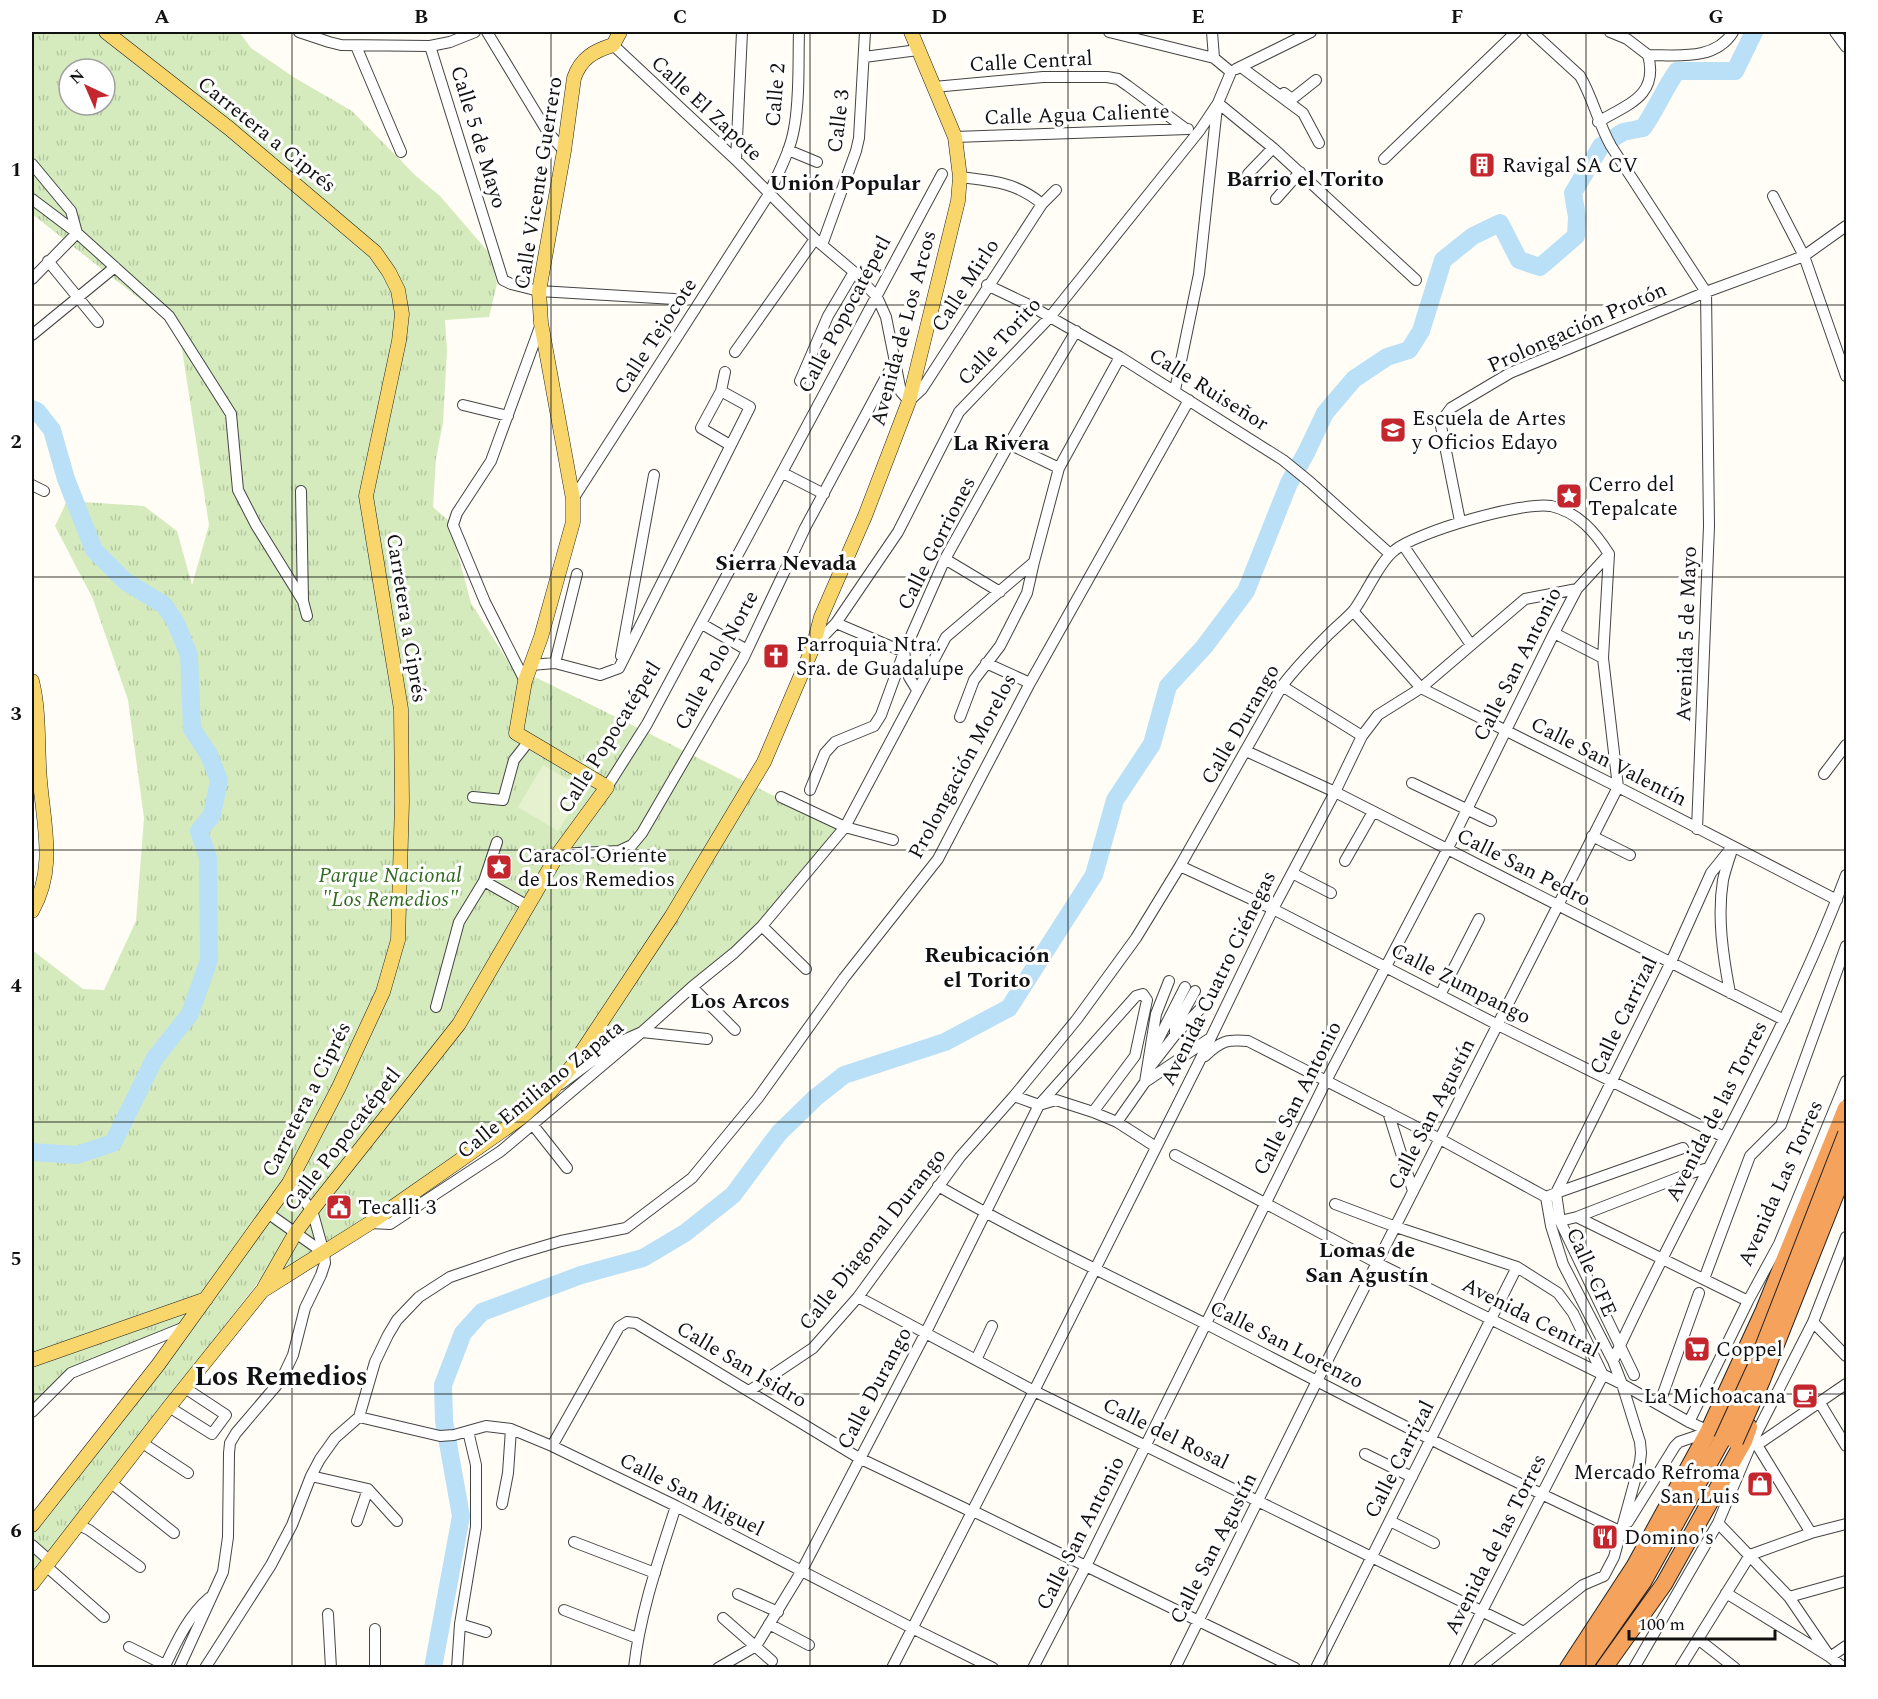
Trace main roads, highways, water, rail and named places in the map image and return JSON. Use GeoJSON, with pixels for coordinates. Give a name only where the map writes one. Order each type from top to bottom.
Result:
{"type":"FeatureCollection","features":[{"type":"Feature","properties":{"kind":"highway"},"geometry":{"type":"LineString","coordinates":[[1568,1668],[1634,1567],[1708,1432],[1764,1310],[1846,1108]]}},
{"type":"Feature","properties":{"kind":"highway"},"geometry":{"type":"LineString","coordinates":[[1595,1664],[1722,1440],[1755,1368],[1846,1134]]}},
{"type":"Feature","properties":{"kind":"highway"},"geometry":{"type":"LineString","coordinates":[[1595,1664],[1657,1580],[1735,1441],[1762,1380],[1846,1168]]}},
{"type":"Feature","properties":{"kind":"highway"},"geometry":{"type":"LineString","coordinates":[[1595,1664],[1664,1584],[1751,1443],[1846,1184]]}},
{"type":"Feature","properties":{"kind":"main road","name":"Carretera a Ciprés"},"geometry":{"type":"LineString","coordinates":[[106,32],[230,129],[375,252],[398,290],[402,314],[399,341],[366,496],[401,709],[402,802],[398,940],[382,992],[339,1087],[290,1183],[206,1299]]}},
{"type":"Feature","properties":{"kind":"main road","name":"Calle Vicente Guerrero"},"geometry":{"type":"LineString","coordinates":[[608,787],[522,737],[525,681],[541,637],[573,522],[573,499],[541,322],[539,291],[564,151],[574,78],[587,56],[613,45],[620,32]]}},
{"type":"Feature","properties":{"kind":"main road","name":"Avenida de Los Arcos"},"geometry":{"type":"LineString","coordinates":[[32,1584],[141,1442],[262,1291],[370,1223],[522,1117],[551,1091],[573,1065],[671,917],[764,762],[813,647],[821,617],[865,516],[909,401],[958,201],[960,177],[955,137],[911,32]]}},
{"type":"Feature","properties":{"kind":"main road"},"geometry":{"type":"LineString","coordinates":[[32,681],[36,698],[36,782],[47,841],[45,880],[32,911]]}},
{"type":"Feature","properties":{"kind":"main road","name":"Calle Popocatépetl"},"geometry":{"type":"LineString","coordinates":[[262,1291],[296,1232],[312,1210],[459,1024],[558,854],[608,787]]}},
{"type":"Feature","properties":{"kind":"main road"},"geometry":{"type":"LineString","coordinates":[[32,1525],[158,1365],[206,1299]]}},
{"type":"Feature","properties":{"kind":"main road"},"geometry":{"type":"LineString","coordinates":[[32,1360],[206,1299]]}},
{"type":"Feature","properties":{"kind":"waterway"},"geometry":{"type":"LineString","coordinates":[[433,1668],[461,1516],[444,1421],[443,1385],[463,1333],[482,1312],[581,1275],[643,1258],[685,1233],[733,1195],[779,1133],[815,1098],[844,1075],[945,1042],[1009,1008],[1094,875],[1115,800],[1152,744],[1168,686],[1204,647],[1246,591],[1289,483],[1325,413],[1354,379],[1387,357],[1409,350],[1421,331],[1443,260],[1473,236],[1500,223],[1519,260],[1540,267],[1576,236],[1577,217],[1573,193],[1601,146],[1623,132],[1643,128],[1677,71],[1735,71],[1754,32]]}},
{"type":"Feature","properties":{"kind":"waterway"},"geometry":{"type":"LineString","coordinates":[[32,409],[37,411],[52,430],[66,479],[94,550],[125,581],[164,605],[175,621],[189,655],[192,729],[208,753],[219,780],[212,815],[199,831],[208,858],[209,960],[190,1014],[155,1058],[113,1143],[77,1155],[32,1152]]}},
{"type":"Feature","properties":{"kind":"place","name":"Ravigal SA CV"},"geometry":{"type":"Point","coordinates":[1482,165]}},
{"type":"Feature","properties":{"kind":"place","name":"Escuela de Artes y Oficios Edayo"},"geometry":{"type":"Point","coordinates":[1393,430]}},
{"type":"Feature","properties":{"kind":"place","name":"Cerro del Tepalcate"},"geometry":{"type":"Point","coordinates":[1569,496]}},
{"type":"Feature","properties":{"kind":"place","name":"Parroquia Ntra. Sra. de Guadalupe"},"geometry":{"type":"Point","coordinates":[776,656]}},
{"type":"Feature","properties":{"kind":"place","name":"Caracol Oriente de Los Remedios"},"geometry":{"type":"Point","coordinates":[499,867]}},
{"type":"Feature","properties":{"kind":"place","name":"Tecalli 3"},"geometry":{"type":"Point","coordinates":[339,1207]}},
{"type":"Feature","properties":{"kind":"place","name":"Coppel"},"geometry":{"type":"Point","coordinates":[1697,1349]}},
{"type":"Feature","properties":{"kind":"place","name":"La Michoacana"},"geometry":{"type":"Point","coordinates":[1805,1396]}},
{"type":"Feature","properties":{"kind":"place","name":"Mercado Refroma San Luis"},"geometry":{"type":"Point","coordinates":[1760,1484]}},
{"type":"Feature","properties":{"kind":"place","name":"Domino's"},"geometry":{"type":"Point","coordinates":[1605,1537]}},
{"type":"Feature","properties":{"kind":"district","name":"Barrio el Torito"},"geometry":{"type":"Point","coordinates":[1305,178]}},
{"type":"Feature","properties":{"kind":"district","name":"Unión Popular"},"geometry":{"type":"Point","coordinates":[845,182]}},
{"type":"Feature","properties":{"kind":"district","name":"La Rivera"},"geometry":{"type":"Point","coordinates":[1001,442]}},
{"type":"Feature","properties":{"kind":"district","name":"Sierra Nevada"},"geometry":{"type":"Point","coordinates":[786,562]}},
{"type":"Feature","properties":{"kind":"district","name":"Reubicación el Torito"},"geometry":{"type":"Point","coordinates":[987,966]}},
{"type":"Feature","properties":{"kind":"district","name":"Los Arcos"},"geometry":{"type":"Point","coordinates":[740,1000]}},
{"type":"Feature","properties":{"kind":"district","name":"Lomas de San Agustín"},"geometry":{"type":"Point","coordinates":[1367,1262]}},
{"type":"Feature","properties":{"kind":"district","name":"Los Remedios"},"geometry":{"type":"Point","coordinates":[281,1376]}},
{"type":"Feature","properties":{"kind":"park label","name":"Parque Nacional \"Los Remedios\""},"geometry":{"type":"Point","coordinates":[390,887]}}]}
